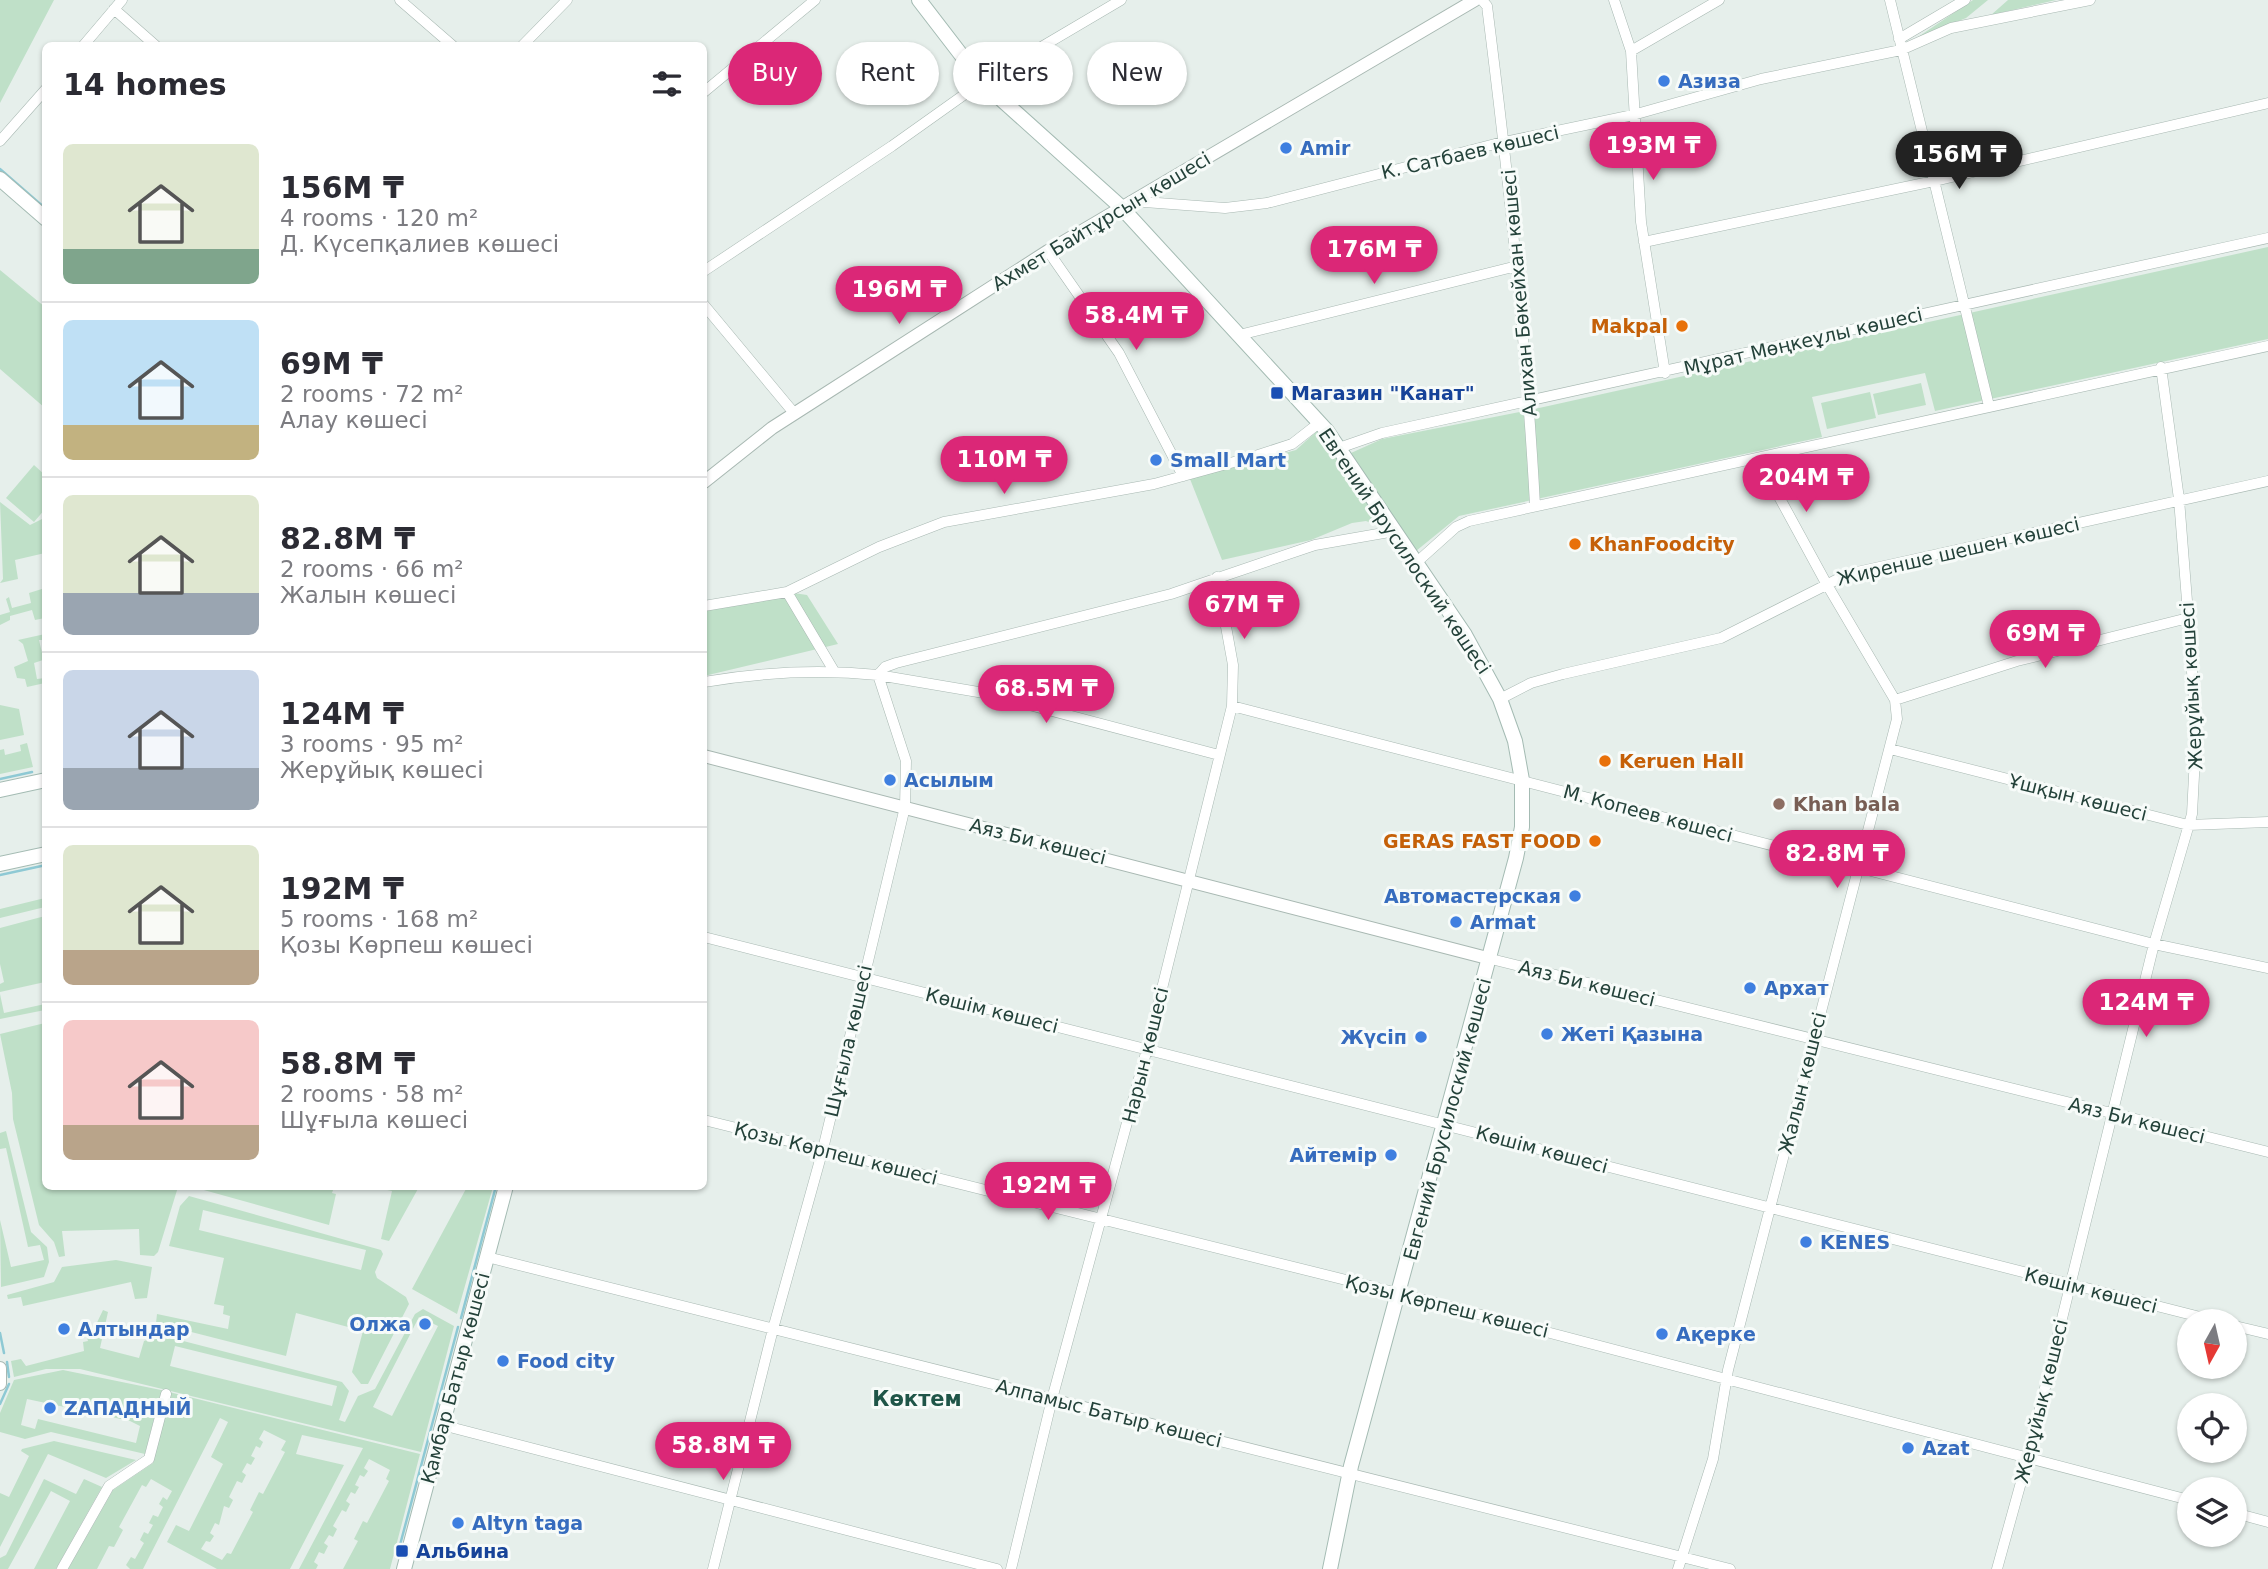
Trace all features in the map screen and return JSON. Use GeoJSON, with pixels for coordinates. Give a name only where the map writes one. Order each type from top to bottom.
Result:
{"type":"FeatureCollection","features":[{"type":"Feature","properties":{"kind":"main road","name":"Евгений Брусилоский көшесі"},"geometry":{"type":"LineString","coordinates":[[919,0],[953,44]]}},
{"type":"Feature","properties":{"kind":"main road","name":"Евгений Брусилоский көшесі"},"geometry":{"type":"LineString","coordinates":[[1009,105],[1126,204],[1239,335],[1320,423],[1465,635],[1500,699],[1514,741],[1521,780],[1522,827],[1518,848],[1491,959],[1349,1473],[1331,1569]]}},
{"type":"Feature","properties":{"kind":"main road"},"geometry":{"type":"LineString","coordinates":[[0,179],[42,216]]}},
{"type":"Feature","properties":{"kind":"main road"},"geometry":{"type":"LineString","coordinates":[[0,790],[42,781]]}},
{"type":"Feature","properties":{"kind":"main road"},"geometry":{"type":"LineString","coordinates":[[0,864],[42,855]]}},
{"type":"Feature","properties":{"kind":"main road","name":"Қамбар Батыр көшесі"},"geometry":{"type":"LineString","coordinates":[[404,1569],[505,1190]]}},
{"type":"Feature","properties":{"kind":"street"},"geometry":{"type":"LineString","coordinates":[[86,42],[122,0]]}},
{"type":"Feature","properties":{"kind":"street"},"geometry":{"type":"LineString","coordinates":[[400,0],[448,42]]}},
{"type":"Feature","properties":{"kind":"street"},"geometry":{"type":"LineString","coordinates":[[526,42],[567,0]]}},
{"type":"Feature","properties":{"kind":"street"},"geometry":{"type":"LineString","coordinates":[[707,90],[815,0]]}},
{"type":"Feature","properties":{"kind":"street"},"geometry":{"type":"LineString","coordinates":[[1050,42],[1121,0]]}},
{"type":"Feature","properties":{"kind":"street","name":"Ахмет Байтұрсын көшесі"},"geometry":{"type":"LineString","coordinates":[[707,480],[794,413],[1048,251],[1475,0]]}},
{"type":"Feature","properties":{"kind":"street","name":"Алихан Бөкейхан көшесі"},"geometry":{"type":"LineString","coordinates":[[1482,0],[1488,6],[1517,266],[1530,401],[1535,505]]}},
{"type":"Feature","properties":{"kind":"street"},"geometry":{"type":"LineString","coordinates":[[1614,0],[1631,51],[1633,115],[1644,242],[1665,373]]}},
{"type":"Feature","properties":{"kind":"street"},"geometry":{"type":"LineString","coordinates":[[1631,51],[1718,0]]}},
{"type":"Feature","properties":{"kind":"street"},"geometry":{"type":"LineString","coordinates":[[1890,0],[1989,406]]}},
{"type":"Feature","properties":{"kind":"street"},"geometry":{"type":"LineString","coordinates":[[1900,45],[1965,0]]}},
{"type":"Feature","properties":{"kind":"street","name":"К. Сатбаев көшесі"},"geometry":{"type":"LineString","coordinates":[[1126,204],[1199,208],[1257,204],[1504,143],[1633,115],[1761,79],[1900,45],[1951,29],[2090,0]]}},
{"type":"Feature","properties":{"kind":"street"},"geometry":{"type":"LineString","coordinates":[[114,9],[151,42]]}},
{"type":"Feature","properties":{"kind":"street"},"geometry":{"type":"LineString","coordinates":[[0,141],[42,94]]}},
{"type":"Feature","properties":{"kind":"street"},"geometry":{"type":"LineString","coordinates":[[707,269],[953,103]]}},
{"type":"Feature","properties":{"kind":"street"},"geometry":{"type":"LineString","coordinates":[[1644,242],[1934,181],[2268,103]]}},
{"type":"Feature","properties":{"kind":"street","name":"Мұрат Мөңкеұлы көшесі"},"geometry":{"type":"LineString","coordinates":[[1339,448],[1382,433],[1665,373],[1964,303],[2268,238]]}},
{"type":"Feature","properties":{"kind":"street"},"geometry":{"type":"LineString","coordinates":[[1048,251],[1119,353],[1183,476]]}},
{"type":"Feature","properties":{"kind":"street"},"geometry":{"type":"LineString","coordinates":[[1239,335],[1517,266]]}},
{"type":"Feature","properties":{"kind":"street"},"geometry":{"type":"LineString","coordinates":[[707,309],[794,413]]}},
{"type":"Feature","properties":{"kind":"street"},"geometry":{"type":"LineString","coordinates":[[1417,562],[1462,523],[1535,505],[1759,460],[2161,367],[2268,346]]}},
{"type":"Feature","properties":{"kind":"street","name":"Жерұйық көшесі"},"geometry":{"type":"LineString","coordinates":[[1997,1569],[2028,1457],[2154,944],[2189,825],[2196,783],[2196,737],[2179,499],[2161,367]]}},
{"type":"Feature","properties":{"kind":"street"},"geometry":{"type":"LineString","coordinates":[[707,605],[787,592],[879,547],[944,522],[1154,484],[1292,444],[1320,423]]}},
{"type":"Feature","properties":{"kind":"street"},"geometry":{"type":"LineString","coordinates":[[1759,460],[1826,583],[1895,700],[2017,662],[2188,618]]}},
{"type":"Feature","properties":{"kind":"street","name":"Жиренше шешен көшесі"},"geometry":{"type":"LineString","coordinates":[[1500,699],[1531,683],[1563,674],[1721,638],[1848,574],[2268,481]]}},
{"type":"Feature","properties":{"kind":"street"},"geometry":{"type":"LineString","coordinates":[[878,675],[885,667],[896,663],[1171,594],[1315,545],[1395,531]]}},
{"type":"Feature","properties":{"kind":"street","name":"Нарын көшесі"},"geometry":{"type":"LineString","coordinates":[[1011,1569],[1052,1399],[1147,1049],[1232,706],[1233,665],[1217,577]]}},
{"type":"Feature","properties":{"kind":"street"},"geometry":{"type":"LineString","coordinates":[[787,592],[834,671]]}},
{"type":"Feature","properties":{"kind":"street"},"geometry":{"type":"LineString","coordinates":[[707,682],[784,671],[834,671],[878,675],[984,693],[1219,755]]}},
{"type":"Feature","properties":{"kind":"street","name":"Шұғыла көшесі"},"geometry":{"type":"LineString","coordinates":[[713,1569],[773,1329],[824,1149],[905,807],[906,761],[878,675]]}},
{"type":"Feature","properties":{"kind":"street","name":"Жалын көшесі"},"geometry":{"type":"LineString","coordinates":[[1678,1569],[1713,1459],[1726,1378],[1772,1207],[1812,1039],[1890,750],[1896,719],[1895,700]]}},
{"type":"Feature","properties":{"kind":"street","name":"М. Копеев көшесі"},"geometry":{"type":"LineString","coordinates":[[1232,706],[2154,944],[2268,968]]}},
{"type":"Feature","properties":{"kind":"street","name":"Ұшқын көшесі"},"geometry":{"type":"LineString","coordinates":[[1890,750],[2189,825],[2268,822]]}},
{"type":"Feature","properties":{"kind":"street","name":"Аяз Би көшесі"},"geometry":{"type":"LineString","coordinates":[[707,757],[1491,959],[2268,1152]]}},
{"type":"Feature","properties":{"kind":"street","name":"Көшім көшесі"},"geometry":{"type":"LineString","coordinates":[[707,938],[2177,1312]]}},
{"type":"Feature","properties":{"kind":"street","name":"Қозы Көрпеш көшесі"},"geometry":{"type":"LineString","coordinates":[[707,1121],[1399,1293],[2177,1497]]}},
{"type":"Feature","properties":{"kind":"street","name":"Алпамыс Батыр көшесі"},"geometry":{"type":"LineString","coordinates":[[487,1257],[1730,1569]]}},
{"type":"Feature","properties":{"kind":"street"},"geometry":{"type":"LineString","coordinates":[[2247,1329],[2268,1334]]}},
{"type":"Feature","properties":{"kind":"street"},"geometry":{"type":"LineString","coordinates":[[0,1368],[0,1384]]}},
{"type":"Feature","properties":{"kind":"street"},"geometry":{"type":"LineString","coordinates":[[62,1569],[109,1486],[149,1459],[166,1394]]}},
{"type":"Feature","properties":{"kind":"street"},"geometry":{"type":"LineString","coordinates":[[442,1425],[997,1569]]}},
{"type":"Feature","properties":{"kind":"street"},"geometry":{"type":"LineString","coordinates":[[2247,1516],[2268,1522]]}},
{"type":"Feature","properties":{"kind":"green space"},"geometry":{"type":"Polygon","coordinates":[[[0,0],[54,0],[0,103],[0,0]]]}},
{"type":"Feature","properties":{"kind":"green space"},"geometry":{"type":"Polygon","coordinates":[[[1973,0],[1988,0],[1966,18],[1915,39],[1973,0]]]}},
{"type":"Feature","properties":{"kind":"green space"},"geometry":{"type":"Polygon","coordinates":[[[2008,0],[2056,0],[1991,15],[2008,0]]]}},
{"type":"Feature","properties":{"kind":"green space"},"geometry":{"type":"Polygon","coordinates":[[[2268,247],[2268,339],[1935,411],[1925,373],[1812,397],[1822,437],[1459,516],[1416,551],[1351,453],[1382,439],[1530,410],[2268,247]]]}},
{"type":"Feature","properties":{"kind":"green space"},"geometry":{"type":"Polygon","coordinates":[[[0,270],[42,305],[42,405],[0,369],[0,270]]]}},
{"type":"Feature","properties":{"kind":"green space"},"geometry":{"type":"Polygon","coordinates":[[[1921,383],[1926,405],[1878,415],[1873,394],[1921,383]]]}},
{"type":"Feature","properties":{"kind":"green space"},"geometry":{"type":"Polygon","coordinates":[[[1870,392],[1876,418],[1827,429],[1821,403],[1870,392]]]}},
{"type":"Feature","properties":{"kind":"green space"},"geometry":{"type":"Polygon","coordinates":[[[1317,431],[1384,528],[1366,521],[1352,523],[1311,540],[1222,560],[1190,479],[1296,450],[1317,431]]]}},
{"type":"Feature","properties":{"kind":"green space"},"geometry":{"type":"Polygon","coordinates":[[[34,465],[42,472],[42,513],[34,522],[6,498],[34,465]]]}},
{"type":"Feature","properties":{"kind":"green space"},"geometry":{"type":"Polygon","coordinates":[[[0,502],[30,525],[42,519],[42,554],[15,560],[18,579],[0,583],[3,579],[0,502]]]}},
{"type":"Feature","properties":{"kind":"green space"},"geometry":{"type":"Polygon","coordinates":[[[42,589],[42,619],[35,620],[32,610],[10,616],[10,620],[0,625],[0,615],[10,612],[6,599],[9,597],[12,608],[31,603],[29,593],[42,589]]]}},
{"type":"Feature","properties":{"kind":"green space"},"geometry":{"type":"Polygon","coordinates":[[[787,592],[807,595],[838,644],[707,675],[707,605],[787,592]]]}},
{"type":"Feature","properties":{"kind":"green space"},"geometry":{"type":"Polygon","coordinates":[[[42,635],[42,640],[39,640],[42,660],[34,663],[37,679],[42,678],[42,684],[27,687],[25,679],[17,678],[14,667],[28,661],[23,644],[18,640],[42,635]]]}},
{"type":"Feature","properties":{"kind":"green space"},"geometry":{"type":"Polygon","coordinates":[[[0,705],[19,709],[24,735],[0,740],[0,705]]]}},
{"type":"Feature","properties":{"kind":"green space"},"geometry":{"type":"Polygon","coordinates":[[[27,743],[33,767],[0,774],[0,750],[4,749],[5,755],[21,751],[20,745],[27,743]]]}},
{"type":"Feature","properties":{"kind":"green space"},"geometry":{"type":"Polygon","coordinates":[[[42,899],[42,908],[0,918],[0,909],[42,899]]]}},
{"type":"Feature","properties":{"kind":"green space"},"geometry":{"type":"Polygon","coordinates":[[[42,917],[42,983],[0,992],[0,984],[4,982],[0,964],[0,928],[42,917]]]}},
{"type":"Feature","properties":{"kind":"green space"},"geometry":{"type":"Polygon","coordinates":[[[0,994],[4,1013],[42,1005],[42,1011],[0,1019],[0,994]]]}},
{"type":"Feature","properties":{"kind":"green space"},"geometry":{"type":"Polygon","coordinates":[[[42,1024],[42,1190],[177,1190],[158,1252],[154,1256],[140,1255],[139,1229],[62,1231],[65,1256],[59,1257],[54,1242],[39,1225],[13,1119],[12,1093],[0,1034],[42,1024]]]}},
{"type":"Feature","properties":{"kind":"green space"},"geometry":{"type":"Polygon","coordinates":[[[6,1131],[31,1232],[47,1247],[49,1262],[44,1277],[1,1287],[0,1220],[11,1267],[44,1260],[40,1245],[28,1247],[6,1148],[0,1149],[0,1133],[6,1131]]]}},
{"type":"Feature","properties":{"kind":"green space"},"geometry":{"type":"Polygon","coordinates":[[[204,1190],[333,1190],[332,1193],[336,1194],[329,1225],[204,1190]]]}},
{"type":"Feature","properties":{"kind":"green space"},"geometry":{"type":"Polygon","coordinates":[[[387,1190],[417,1190],[389,1241],[381,1239],[392,1191],[387,1190]]]}},
{"type":"Feature","properties":{"kind":"green space"},"geometry":{"type":"Polygon","coordinates":[[[465,1190],[492,1190],[457,1314],[412,1289],[465,1190]]]}},
{"type":"Feature","properties":{"kind":"green space"},"geometry":{"type":"Polygon","coordinates":[[[189,1196],[381,1250],[383,1254],[375,1272],[377,1278],[406,1297],[409,1304],[368,1384],[361,1384],[352,1372],[363,1331],[296,1313],[286,1356],[156,1323],[157,1314],[228,1329],[230,1316],[223,1314],[224,1306],[214,1304],[224,1258],[169,1246],[180,1206],[189,1196]],[[203,1210],[199,1230],[361,1270],[366,1250],[203,1210]]]}},
{"type":"Feature","properties":{"kind":"green space"},"geometry":{"type":"Polygon","coordinates":[[[116,1260],[152,1267],[147,1298],[135,1299],[131,1282],[23,1306],[21,1297],[8,1299],[7,1295],[54,1282],[62,1267],[116,1260]]]}},
{"type":"Feature","properties":{"kind":"green space"},"geometry":{"type":"Polygon","coordinates":[[[423,1309],[454,1326],[421,1452],[80,1369],[46,1369],[14,1377],[11,1361],[21,1359],[26,1366],[84,1351],[83,1342],[88,1341],[86,1335],[92,1333],[103,1310],[108,1312],[100,1348],[139,1358],[144,1341],[160,1335],[342,1382],[349,1391],[339,1420],[345,1422],[358,1396],[375,1389],[415,1314],[423,1309]],[[419,1317],[373,1407],[392,1416],[438,1326],[419,1317]],[[175,1346],[170,1366],[332,1406],[337,1386],[175,1346]]]}},
{"type":"Feature","properties":{"kind":"green space"},"geometry":{"type":"Polygon","coordinates":[[[63,1370],[161,1390],[420,1454],[390,1569],[343,1569],[358,1541],[354,1539],[363,1521],[367,1523],[389,1481],[386,1479],[390,1470],[369,1459],[364,1468],[368,1471],[364,1477],[360,1475],[355,1485],[359,1487],[355,1494],[351,1492],[346,1501],[350,1504],[346,1512],[342,1510],[333,1526],[337,1529],[333,1537],[329,1535],[324,1543],[328,1546],[324,1554],[319,1552],[314,1562],[318,1565],[316,1569],[299,1569],[363,1448],[302,1435],[296,1454],[344,1465],[290,1569],[217,1569],[167,1542],[176,1525],[189,1531],[223,1464],[211,1457],[228,1422],[220,1418],[143,1569],[130,1569],[126,1565],[131,1557],[135,1559],[144,1543],[140,1540],[144,1532],[148,1534],[153,1525],[149,1523],[153,1515],[158,1517],[163,1507],[159,1504],[163,1497],[167,1500],[172,1491],[151,1479],[146,1487],[142,1485],[119,1527],[123,1530],[114,1547],[109,1546],[97,1569],[68,1569],[113,1490],[153,1463],[169,1398],[160,1396],[145,1454],[51,1432],[25,1439],[0,1432],[0,1413],[14,1380],[63,1370]],[[27,1399],[21,1425],[35,1429],[38,1419],[136,1443],[140,1426],[130,1421],[27,1399]],[[264,1430],[259,1439],[263,1442],[260,1448],[256,1446],[251,1456],[255,1458],[251,1465],[247,1463],[242,1472],[246,1475],[242,1483],[237,1481],[229,1497],[233,1500],[229,1508],[224,1506],[219,1525],[215,1523],[210,1533],[214,1536],[210,1542],[206,1541],[201,1549],[222,1560],[227,1553],[231,1554],[253,1512],[250,1510],[259,1492],[263,1494],[285,1452],[281,1450],[286,1441],[264,1430]]]}},
{"type":"Feature","properties":{"kind":"green space"},"geometry":{"type":"Polygon","coordinates":[[[54,1441],[136,1460],[106,1478],[48,1454],[0,1547],[0,1493],[9,1497],[29,1456],[21,1451],[22,1449],[54,1441]]]}},
{"type":"Feature","properties":{"kind":"green space"},"geometry":{"type":"Polygon","coordinates":[[[44,1479],[76,1494],[84,1479],[102,1487],[56,1569],[34,1569],[70,1501],[51,1491],[8,1569],[0,1569],[0,1558],[6,1555],[44,1479]]]}},
{"type":"Feature","properties":{"kind":"waterway"},"geometry":{"type":"LineString","coordinates":[[0,169],[42,206]]}},
{"type":"Feature","properties":{"kind":"waterway"},"geometry":{"type":"LineString","coordinates":[[0,779],[32,772]]}},
{"type":"Feature","properties":{"kind":"waterway"},"geometry":{"type":"LineString","coordinates":[[0,875],[42,866]]}},
{"type":"Feature","properties":{"kind":"waterway"},"geometry":{"type":"LineString","coordinates":[[461,1318],[495,1190]]}},
{"type":"Feature","properties":{"kind":"waterway"},"geometry":{"type":"LineString","coordinates":[[400,1545],[458,1327]]}},
{"type":"Feature","properties":{"kind":"waterway"},"geometry":{"type":"LineString","coordinates":[[0,1333],[4,1353]]}},
{"type":"Feature","properties":{"kind":"waterway"},"geometry":{"type":"LineString","coordinates":[[7,1362],[9,1377]]}},
{"type":"Feature","properties":{"kind":"waterway"},"geometry":{"type":"LineString","coordinates":[[0,1404],[9,1384]]}},
{"type":"Feature","properties":{"kind":"place","name":"Азиза"},"geometry":{"type":"Point","coordinates":[1664,81]}},
{"type":"Feature","properties":{"kind":"place","name":"Amir"},"geometry":{"type":"Point","coordinates":[1286,148]}},
{"type":"Feature","properties":{"kind":"place","name":"Makpal"},"geometry":{"type":"Point","coordinates":[1682,326]}},
{"type":"Feature","properties":{"kind":"place","name":"Магазин \"Канат\""},"geometry":{"type":"Point","coordinates":[1277,393]}},
{"type":"Feature","properties":{"kind":"place","name":"Small Mart"},"geometry":{"type":"Point","coordinates":[1156,460]}},
{"type":"Feature","properties":{"kind":"place","name":"KhanFoodcity"},"geometry":{"type":"Point","coordinates":[1575,544]}},
{"type":"Feature","properties":{"kind":"place","name":"Keruen Hall"},"geometry":{"type":"Point","coordinates":[1605,761]}},
{"type":"Feature","properties":{"kind":"place","name":"Асылым"},"geometry":{"type":"Point","coordinates":[890,780]}},
{"type":"Feature","properties":{"kind":"place","name":"Khan bala"},"geometry":{"type":"Point","coordinates":[1779,804]}},
{"type":"Feature","properties":{"kind":"place","name":"GERAS FAST FOOD"},"geometry":{"type":"Point","coordinates":[1595,841]}},
{"type":"Feature","properties":{"kind":"place","name":"Автомастерская"},"geometry":{"type":"Point","coordinates":[1575,896]}},
{"type":"Feature","properties":{"kind":"place","name":"Armat"},"geometry":{"type":"Point","coordinates":[1456,922]}},
{"type":"Feature","properties":{"kind":"place","name":"Архат"},"geometry":{"type":"Point","coordinates":[1750,988]}},
{"type":"Feature","properties":{"kind":"place","name":"Жеті Қазына"},"geometry":{"type":"Point","coordinates":[1547,1034]}},
{"type":"Feature","properties":{"kind":"place","name":"Жүсіп"},"geometry":{"type":"Point","coordinates":[1421,1037]}},
{"type":"Feature","properties":{"kind":"place","name":"Айтемір"},"geometry":{"type":"Point","coordinates":[1391,1155]}},
{"type":"Feature","properties":{"kind":"place","name":"KENES"},"geometry":{"type":"Point","coordinates":[1806,1242]}},
{"type":"Feature","properties":{"kind":"place","name":"Олжа"},"geometry":{"type":"Point","coordinates":[425,1324]}},
{"type":"Feature","properties":{"kind":"place","name":"Алтындар"},"geometry":{"type":"Point","coordinates":[64,1329]}},
{"type":"Feature","properties":{"kind":"place","name":"Ақерке"},"geometry":{"type":"Point","coordinates":[1662,1334]}},
{"type":"Feature","properties":{"kind":"place","name":"Food city"},"geometry":{"type":"Point","coordinates":[503,1361]}},
{"type":"Feature","properties":{"kind":"place","name":"ZАПАДНЫЙ"},"geometry":{"type":"Point","coordinates":[50,1408]}},
{"type":"Feature","properties":{"kind":"place","name":"Azat"},"geometry":{"type":"Point","coordinates":[1908,1448]}},
{"type":"Feature","properties":{"kind":"place","name":"Altyn taga"},"geometry":{"type":"Point","coordinates":[458,1523]}},
{"type":"Feature","properties":{"kind":"place","name":"Альбина"},"geometry":{"type":"Point","coordinates":[402,1551]}},
{"type":"Feature","properties":{"kind":"district","name":"Көктем"},"geometry":{"type":"Point","coordinates":[917,1399]}}]}
